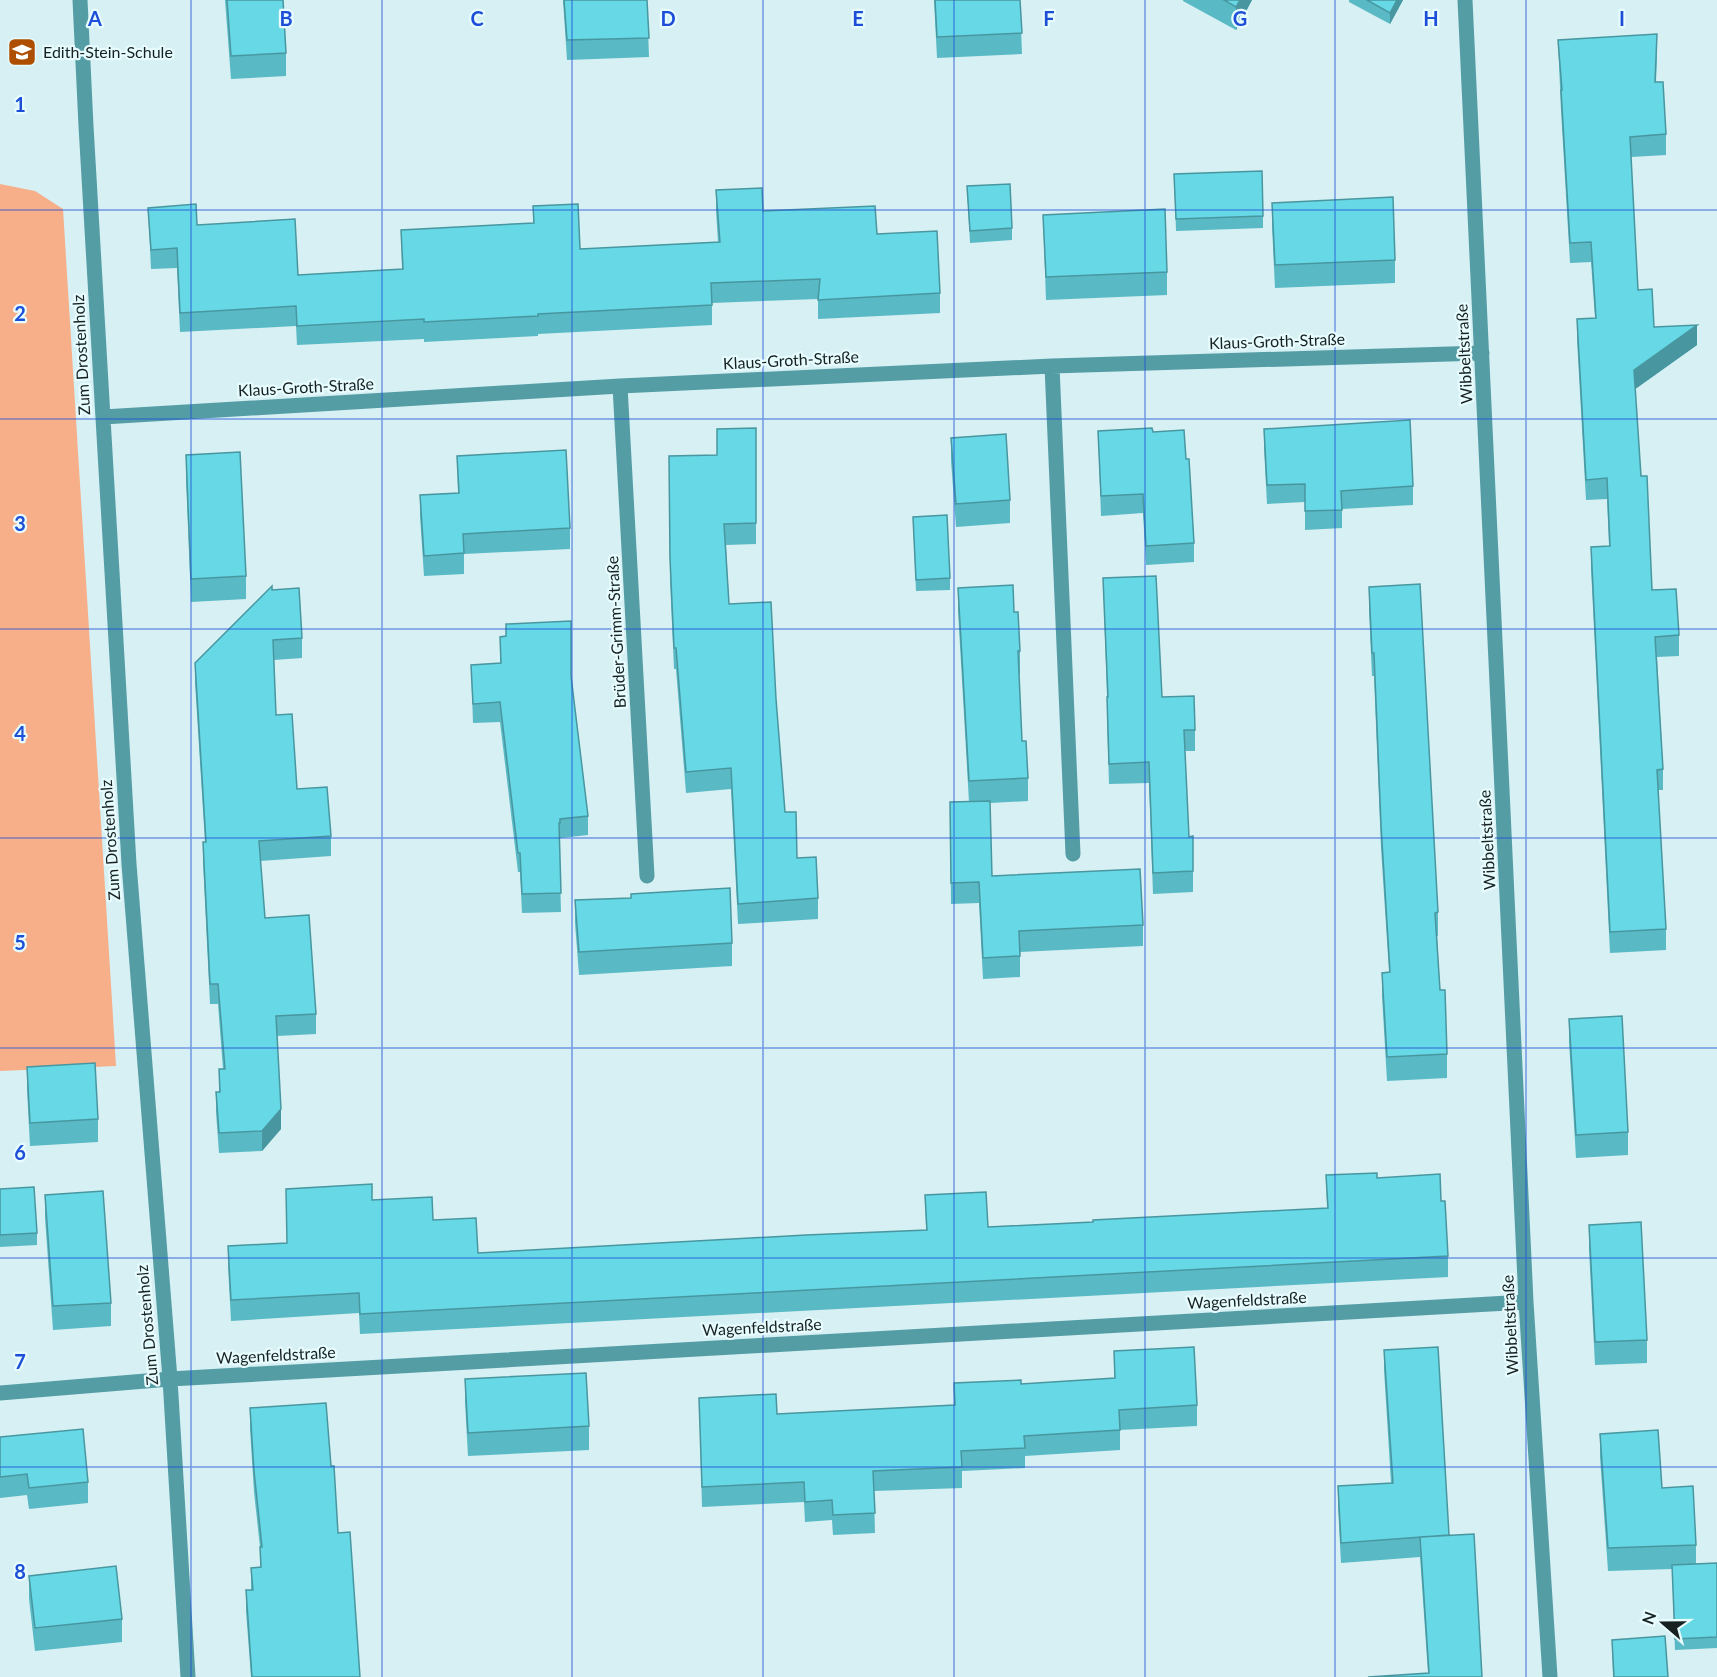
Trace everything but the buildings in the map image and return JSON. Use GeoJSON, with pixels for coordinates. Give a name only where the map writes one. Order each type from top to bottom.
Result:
{"type":"FeatureCollection","features":[{"type":"Feature","properties":{"kind":"street","name":"Zum Drostenholz"},"geometry":{"type":"LineString","coordinates":[[80,0],[129,864],[170,1379],[188,1677]]}},
{"type":"Feature","properties":{"kind":"street","name":"Wibbeltstraße"},"geometry":{"type":"LineString","coordinates":[[1465,0],[1526,1302],[1551,1677]]}},
{"type":"Feature","properties":{"kind":"street","name":"Klaus-Groth-Straße"},"geometry":{"type":"LineString","coordinates":[[103,417],[620,386],[1052,366],[1482,353]]}},
{"type":"Feature","properties":{"kind":"street"},"geometry":{"type":"LineString","coordinates":[[1052,366],[1073,854]]}},
{"type":"Feature","properties":{"kind":"street","name":"Brüder-Grimm-Straße"},"geometry":{"type":"LineString","coordinates":[[620,386],[647,876]]}},
{"type":"Feature","properties":{"kind":"street","name":"Wagenfeldstraße"},"geometry":{"type":"LineString","coordinates":[[0,1392],[170,1379],[1526,1302]]}},
{"type":"Feature","properties":{"kind":"shaded area"},"geometry":{"type":"Polygon","coordinates":[[[0,184],[35,191],[63,209],[116,1066],[0,1071],[0,184]]]}},
{"type":"Feature","properties":{"kind":"place","name":"Edith-Stein-Schule"},"geometry":{"type":"Point","coordinates":[22,52]}}]}
